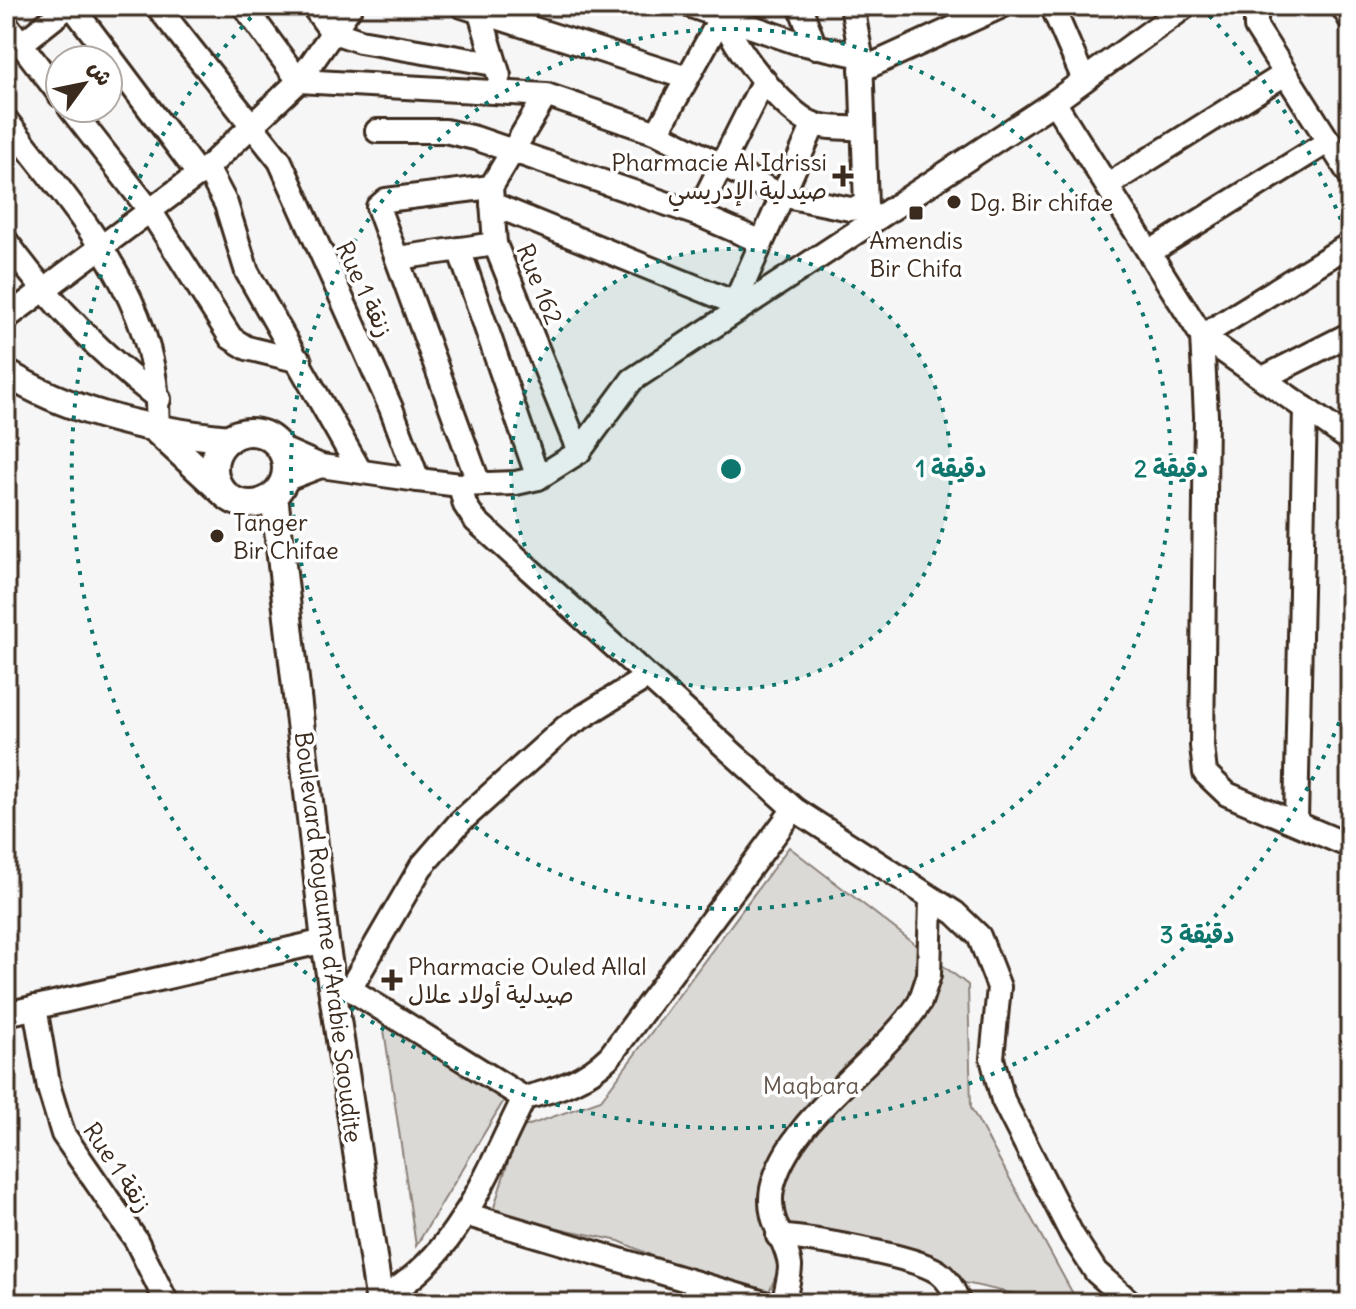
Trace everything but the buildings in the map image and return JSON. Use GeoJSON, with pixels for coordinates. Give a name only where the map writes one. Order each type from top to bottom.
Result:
{"type":"FeatureCollection","features":[{"type":"Feature","properties":{"kind":"main road","name":"Boulevard Royaume d'Arabie Saoudite"},"geometry":{"type":"LineString","coordinates":[[6,373],[88,409],[157,431],[229,439]]}},
{"type":"Feature","properties":{"kind":"main road","name":"Boulevard Royaume d'Arabie Saoudite"},"geometry":{"type":"LineString","coordinates":[[157,431],[235,498],[280,571]]}},
{"type":"Feature","properties":{"kind":"main road"},"geometry":{"type":"LineString","coordinates":[[256,433],[270,438],[280,448],[286,464],[279,488],[265,501],[235,498],[216,480],[214,465],[219,450],[229,439],[256,433]]}},
{"type":"Feature","properties":{"kind":"main road","name":"Boulevard Royaume d'Arabie Saoudite"},"geometry":{"type":"LineString","coordinates":[[279,488],[280,571],[298,693],[325,941],[340,988],[379,1301]]}},
{"type":"Feature","properties":{"kind":"street"},"geometry":{"type":"LineString","coordinates":[[21,44],[70,6],[203,172],[229,213],[247,272],[360,471]]}},
{"type":"Feature","properties":{"kind":"street","name":"Rue 1 زنقة"},"geometry":{"type":"LineString","coordinates":[[157,6],[253,126],[285,172],[391,408],[418,480]]}},
{"type":"Feature","properties":{"kind":"street"},"geometry":{"type":"LineString","coordinates":[[244,6],[299,81]]}},
{"type":"Feature","properties":{"kind":"street"},"geometry":{"type":"LineString","coordinates":[[313,6],[331,31],[397,50],[494,64]]}},
{"type":"Feature","properties":{"kind":"street"},"geometry":{"type":"LineString","coordinates":[[6,318],[203,172],[299,81],[351,6]]}},
{"type":"Feature","properties":{"kind":"street"},"geometry":{"type":"LineString","coordinates":[[691,6],[725,11],[861,63],[1002,6]]}},
{"type":"Feature","properties":{"kind":"street"},"geometry":{"type":"LineString","coordinates":[[800,6],[815,47]]}},
{"type":"Feature","properties":{"kind":"street"},"geometry":{"type":"LineString","coordinates":[[852,6],[861,63],[868,214]]}},
{"type":"Feature","properties":{"kind":"street"},"geometry":{"type":"LineString","coordinates":[[1052,6],[1084,80]]}},
{"type":"Feature","properties":{"kind":"street"},"geometry":{"type":"LineString","coordinates":[[280,448],[321,466],[418,480],[470,484],[538,478],[579,452],[627,385],[868,214],[1054,102],[1186,6]]}},
{"type":"Feature","properties":{"kind":"street"},"geometry":{"type":"LineString","coordinates":[[1256,6],[1256,27],[1350,175]]}},
{"type":"Feature","properties":{"kind":"street"},"geometry":{"type":"LineString","coordinates":[[1342,6],[1350,19]]}},
{"type":"Feature","properties":{"kind":"street"},"geometry":{"type":"LineString","coordinates":[[471,10],[506,92]]}},
{"type":"Feature","properties":{"kind":"street"},"geometry":{"type":"LineString","coordinates":[[471,10],[529,25],[687,78]]}},
{"type":"Feature","properties":{"kind":"street"},"geometry":{"type":"LineString","coordinates":[[657,133],[725,11]]}},
{"type":"Feature","properties":{"kind":"street"},"geometry":{"type":"LineString","coordinates":[[725,11],[732,40],[764,80],[814,124],[862,129]]}},
{"type":"Feature","properties":{"kind":"street"},"geometry":{"type":"LineString","coordinates":[[6,24],[44,74]]}},
{"type":"Feature","properties":{"kind":"street"},"geometry":{"type":"LineString","coordinates":[[1108,185],[1285,74]]}},
{"type":"Feature","properties":{"kind":"street"},"geometry":{"type":"LineString","coordinates":[[697,214],[764,80]]}},
{"type":"Feature","properties":{"kind":"street"},"geometry":{"type":"LineString","coordinates":[[299,81],[546,95],[657,133],[781,195],[868,214]]}},
{"type":"Feature","properties":{"kind":"street"},"geometry":{"type":"LineString","coordinates":[[491,195],[512,151],[546,95]]}},
{"type":"Feature","properties":{"kind":"street"},"geometry":{"type":"LineString","coordinates":[[1054,102],[1202,336],[1305,408],[1345,429]]}},
{"type":"Feature","properties":{"kind":"street"},"geometry":{"type":"LineString","coordinates":[[6,120],[102,246],[129,295],[149,351],[159,399],[157,431]]}},
{"type":"Feature","properties":{"kind":"street"},"geometry":{"type":"LineString","coordinates":[[82,124],[151,212],[231,338],[247,348],[300,361]]}},
{"type":"Feature","properties":{"kind":"street"},"geometry":{"type":"LineString","coordinates":[[732,309],[759,241],[814,124]]}},
{"type":"Feature","properties":{"kind":"street"},"geometry":{"type":"LineString","coordinates":[[377,131],[445,131],[697,214],[759,241]]}},
{"type":"Feature","properties":{"kind":"street"},"geometry":{"type":"LineString","coordinates":[[1150,252],[1329,141]]}},
{"type":"Feature","properties":{"kind":"street"},"geometry":{"type":"LineString","coordinates":[[732,309],[491,195],[378,204],[470,484],[465,505],[475,520],[794,809],[965,921],[984,946],[999,987],[992,1058],[1003,1100],[1072,1235],[1096,1272],[1131,1303]]}},
{"type":"Feature","properties":{"kind":"street","name":"Rue 162"},"geometry":{"type":"LineString","coordinates":[[491,195],[495,244],[579,452]]}},
{"type":"Feature","properties":{"kind":"street"},"geometry":{"type":"LineString","coordinates":[[6,241],[42,291],[117,366],[159,399]]}},
{"type":"Feature","properties":{"kind":"street"},"geometry":{"type":"LineString","coordinates":[[398,258],[495,244]]}},
{"type":"Feature","properties":{"kind":"street"},"geometry":{"type":"LineString","coordinates":[[1202,336],[1350,244]]}},
{"type":"Feature","properties":{"kind":"street"},"geometry":{"type":"LineString","coordinates":[[459,249],[538,478]]}},
{"type":"Feature","properties":{"kind":"street"},"geometry":{"type":"LineString","coordinates":[[1263,378],[1350,334]]}},
{"type":"Feature","properties":{"kind":"street"},"geometry":{"type":"LineString","coordinates":[[1202,336],[1206,416],[1204,769],[1227,794],[1350,846]]}},
{"type":"Feature","properties":{"kind":"street"},"geometry":{"type":"LineString","coordinates":[[1296,821],[1305,408]]}},
{"type":"Feature","properties":{"kind":"street"},"geometry":{"type":"LineString","coordinates":[[279,488],[321,466]]}},
{"type":"Feature","properties":{"kind":"street"},"geometry":{"type":"LineString","coordinates":[[647,677],[566,727],[460,822],[421,867],[340,988],[524,1098],[552,1091],[586,1076],[610,1056],[794,809]]}},
{"type":"Feature","properties":{"kind":"street"},"geometry":{"type":"LineString","coordinates":[[784,1303],[790,1265],[771,1210],[772,1190],[779,1170],[795,1143],[920,1002],[929,975],[931,900]]}},
{"type":"Feature","properties":{"kind":"street"},"geometry":{"type":"LineString","coordinates":[[6,1014],[325,941]]}},
{"type":"Feature","properties":{"kind":"street","name":"Rue 1 زنقة"},"geometry":{"type":"LineString","coordinates":[[35,1007],[45,1071],[63,1134],[129,1229],[167,1303]]}},
{"type":"Feature","properties":{"kind":"street"},"geometry":{"type":"LineString","coordinates":[[379,1301],[428,1266],[465,1214],[524,1098]]}},
{"type":"Feature","properties":{"kind":"street"},"geometry":{"type":"LineString","coordinates":[[465,1214],[764,1303]]}},
{"type":"Feature","properties":{"kind":"street"},"geometry":{"type":"LineString","coordinates":[[778,1236],[810,1239],[925,1266],[951,1285],[959,1303]]}},
{"type":"Feature","properties":{"kind":"green space","name":"Maqbara"},"geometry":{"type":"Polygon","coordinates":[[[789,847],[968,985],[971,1108],[1078,1303],[1055,1303],[790,1244],[764,1303],[759,1303],[619,1241],[492,1214],[518,1129],[601,1100],[789,847]]]}},
{"type":"Feature","properties":{"kind":"green space"},"geometry":{"type":"Polygon","coordinates":[[[382,1016],[506,1097],[416,1246],[382,1016]]]}},
{"type":"Feature","properties":{"kind":"place","name":"Pharmacie Al Idrissi صيدلية الإدريسي"},"geometry":{"type":"Point","coordinates":[843,176]}},
{"type":"Feature","properties":{"kind":"place","name":"Dg. Bir chifae"},"geometry":{"type":"Point","coordinates":[954,202]}},
{"type":"Feature","properties":{"kind":"place","name":"Amendis Bir Chifa"},"geometry":{"type":"Point","coordinates":[916,213]}},
{"type":"Feature","properties":{"kind":"place","name":"Tanger Bir Chifae"},"geometry":{"type":"Point","coordinates":[217,536]}},
{"type":"Feature","properties":{"kind":"place","name":"Pharmacie Ouled Allal صيدلية أولاد علال"},"geometry":{"type":"Point","coordinates":[392,980]}}]}
